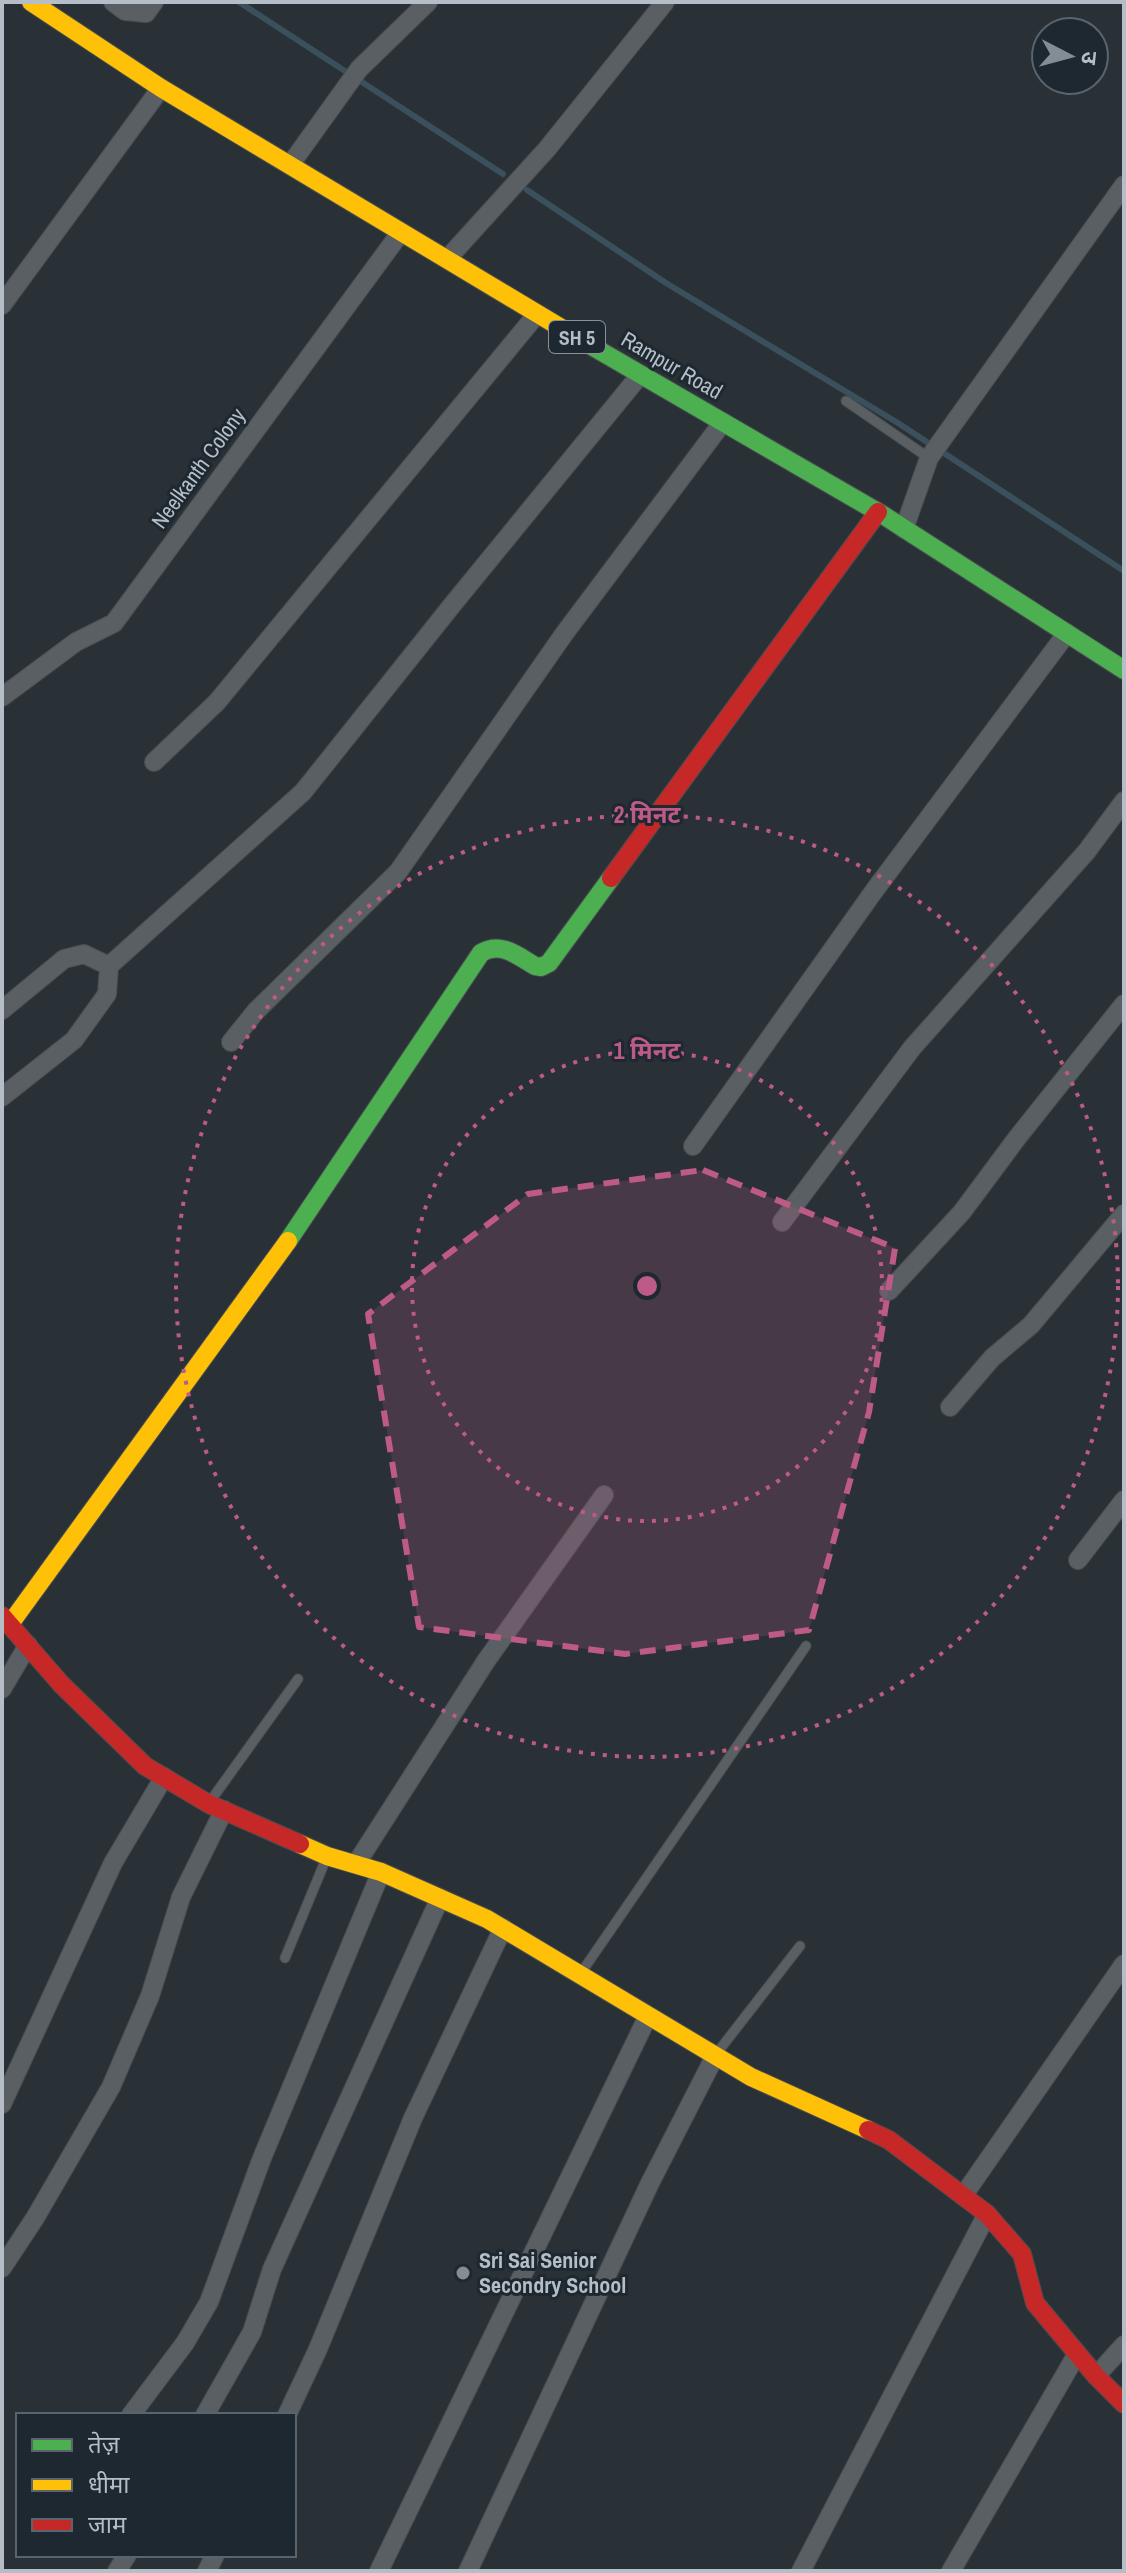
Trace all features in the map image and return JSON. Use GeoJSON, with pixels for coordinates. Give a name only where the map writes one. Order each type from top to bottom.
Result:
{"type":"FeatureCollection","features":[{"type":"Feature","properties":{"kind":"street","name":"Rampur Road"},"geometry":{"type":"LineString","coordinates":[[31,2],[161,88],[640,375],[878,512],[1067,633],[1121,662]]}},
{"type":"Feature","properties":{"kind":"street"},"geometry":{"type":"LineString","coordinates":[[113,2],[125,11],[146,13],[154,2]]}},
{"type":"Feature","properties":{"kind":"street"},"geometry":{"type":"LineString","coordinates":[[290,165],[359,69],[428,2]]}},
{"type":"Feature","properties":{"kind":"street"},"geometry":{"type":"LineString","coordinates":[[448,258],[547,149],[665,2]]}},
{"type":"Feature","properties":{"kind":"street"},"geometry":{"type":"LineString","coordinates":[[2,305],[161,88]]}},
{"type":"Feature","properties":{"kind":"street"},"geometry":{"type":"LineString","coordinates":[[904,529],[934,451],[1124,185]]}},
{"type":"Feature","properties":{"kind":"street","name":"Neelkanth Colony"},"geometry":{"type":"LineString","coordinates":[[2,697],[76,642],[114,623],[401,232]]}},
{"type":"Feature","properties":{"kind":"street"},"geometry":{"type":"LineString","coordinates":[[154,762],[217,702],[537,314]]}},
{"type":"Feature","properties":{"kind":"street"},"geometry":{"type":"LineString","coordinates":[[2,1097],[74,1040],[107,994],[109,966],[303,792],[640,375]]}},
{"type":"Feature","properties":{"kind":"street"},"geometry":{"type":"LineString","coordinates":[[231,1042],[256,1011],[398,872],[564,634],[723,422]]}},
{"type":"Feature","properties":{"kind":"street"},"geometry":{"type":"LineString","coordinates":[[878,512],[549,963],[535,966],[501,947],[489,947],[481,953],[266,1274],[6,1620],[61,1684],[145,1766],[216,1807],[327,1856],[381,1872],[503,1928],[751,2077],[889,2140],[987,2214],[1022,2254],[1035,2303],[1096,2376],[1124,2404]]}},
{"type":"Feature","properties":{"kind":"street"},"geometry":{"type":"LineString","coordinates":[[693,1146],[874,891],[1067,633]]}},
{"type":"Feature","properties":{"kind":"street"},"geometry":{"type":"LineString","coordinates":[[782,1222],[912,1048],[1087,851],[1124,801]]}},
{"type":"Feature","properties":{"kind":"street"},"geometry":{"type":"LineString","coordinates":[[2,1010],[64,959],[84,954],[109,966]]}},
{"type":"Feature","properties":{"kind":"street"},"geometry":{"type":"LineString","coordinates":[[889,1291],[962,1212],[1124,1004]]}},
{"type":"Feature","properties":{"kind":"street"},"geometry":{"type":"LineString","coordinates":[[950,1407],[992,1358],[1031,1325],[1124,1214]]}},
{"type":"Feature","properties":{"kind":"street"},"geometry":{"type":"LineString","coordinates":[[356,1864],[486,1661],[604,1495]]}},
{"type":"Feature","properties":{"kind":"street"},"geometry":{"type":"LineString","coordinates":[[1078,1560],[1124,1500]]}},
{"type":"Feature","properties":{"kind":"street"},"geometry":{"type":"LineString","coordinates":[[2,1689],[28,1645]]}},
{"type":"Feature","properties":{"kind":"street"},"geometry":{"type":"LineString","coordinates":[[2,2104],[113,1863],[164,1777]]}},
{"type":"Feature","properties":{"kind":"street"},"geometry":{"type":"LineString","coordinates":[[2,2268],[35,2218],[111,2087],[150,1996],[181,1897],[216,1807]]}},
{"type":"Feature","properties":{"kind":"street"},"geometry":{"type":"LineString","coordinates":[[132,2413],[185,2343],[209,2302],[262,2158],[381,1872]]}},
{"type":"Feature","properties":{"kind":"street"},"geometry":{"type":"LineString","coordinates":[[206,2413],[252,2332],[272,2269],[440,1898]]}},
{"type":"Feature","properties":{"kind":"street"},"geometry":{"type":"LineString","coordinates":[[288,2413],[318,2349],[413,2118],[503,1928]]}},
{"type":"Feature","properties":{"kind":"street"},"geometry":{"type":"LineString","coordinates":[[963,2196],[1124,1964]]}},
{"type":"Feature","properties":{"kind":"street"},"geometry":{"type":"LineString","coordinates":[[379,2571],[648,2016]]}},
{"type":"Feature","properties":{"kind":"street"},"geometry":{"type":"LineString","coordinates":[[468,2571],[650,2183],[715,2056]]}},
{"type":"Feature","properties":{"kind":"street"},"geometry":{"type":"LineString","coordinates":[[801,2571],[987,2214]]}},
{"type":"Feature","properties":{"kind":"street"},"geometry":{"type":"LineString","coordinates":[[1096,2376],[1124,2345]]}},
{"type":"Feature","properties":{"kind":"street"},"geometry":{"type":"LineString","coordinates":[[951,2571],[1077,2354]]}},
{"type":"Feature","properties":{"kind":"lane"},"geometry":{"type":"LineString","coordinates":[[846,401],[934,451]]}},
{"type":"Feature","properties":{"kind":"lane"},"geometry":{"type":"LineString","coordinates":[[580,1975],[806,1646]]}},
{"type":"Feature","properties":{"kind":"lane"},"geometry":{"type":"LineString","coordinates":[[216,1807],[298,1679]]}},
{"type":"Feature","properties":{"kind":"lane"},"geometry":{"type":"LineString","coordinates":[[285,1958],[327,1856]]}},
{"type":"Feature","properties":{"kind":"lane"},"geometry":{"type":"LineString","coordinates":[[715,2056],[800,1946]]}},
{"type":"Feature","properties":{"kind":"highlighted area"},"geometry":{"type":"Polygon","coordinates":[[[703,1170],[895,1248],[869,1412],[809,1630],[625,1654],[419,1627],[368,1314],[528,1194],[703,1170]]]}},
{"type":"Feature","properties":{"kind":"waterway"},"geometry":{"type":"LineString","coordinates":[[239,2],[503,174]]}},
{"type":"Feature","properties":{"kind":"waterway"},"geometry":{"type":"LineString","coordinates":[[527,190],[666,283],[898,423],[1124,571]]}},
{"type":"Feature","properties":{"kind":"traffic: fast"},"geometry":{"type":"LineString","coordinates":[[583,341],[883,515],[1124,670]]}},
{"type":"Feature","properties":{"kind":"traffic: fast"},"geometry":{"type":"LineString","coordinates":[[288,1241],[481,953],[502,949],[535,966],[549,963],[611,878]]}},
{"type":"Feature","properties":{"kind":"traffic: slow"},"geometry":{"type":"LineString","coordinates":[[31,2],[161,88],[583,341]]}},
{"type":"Feature","properties":{"kind":"traffic: slow"},"geometry":{"type":"LineString","coordinates":[[10,1624],[288,1241]]}},
{"type":"Feature","properties":{"kind":"traffic: slow"},"geometry":{"type":"LineString","coordinates":[[300,1844],[327,1856],[381,1872],[487,1919],[751,2077],[868,2130]]}},
{"type":"Feature","properties":{"kind":"traffic: jam"},"geometry":{"type":"LineString","coordinates":[[611,878],[878,512]]}},
{"type":"Feature","properties":{"kind":"traffic: jam"},"geometry":{"type":"LineString","coordinates":[[2,1616],[61,1684],[145,1766],[209,1804],[300,1844]]}},
{"type":"Feature","properties":{"kind":"traffic: jam"},"geometry":{"type":"LineString","coordinates":[[868,2130],[889,2140],[987,2214],[1022,2254],[1035,2303],[1096,2376],[1124,2404]]}},
{"type":"Feature","properties":{"kind":"place","name":"Sri Sai Senior Secondry School"},"geometry":{"type":"Point","coordinates":[463,2273]}}]}
